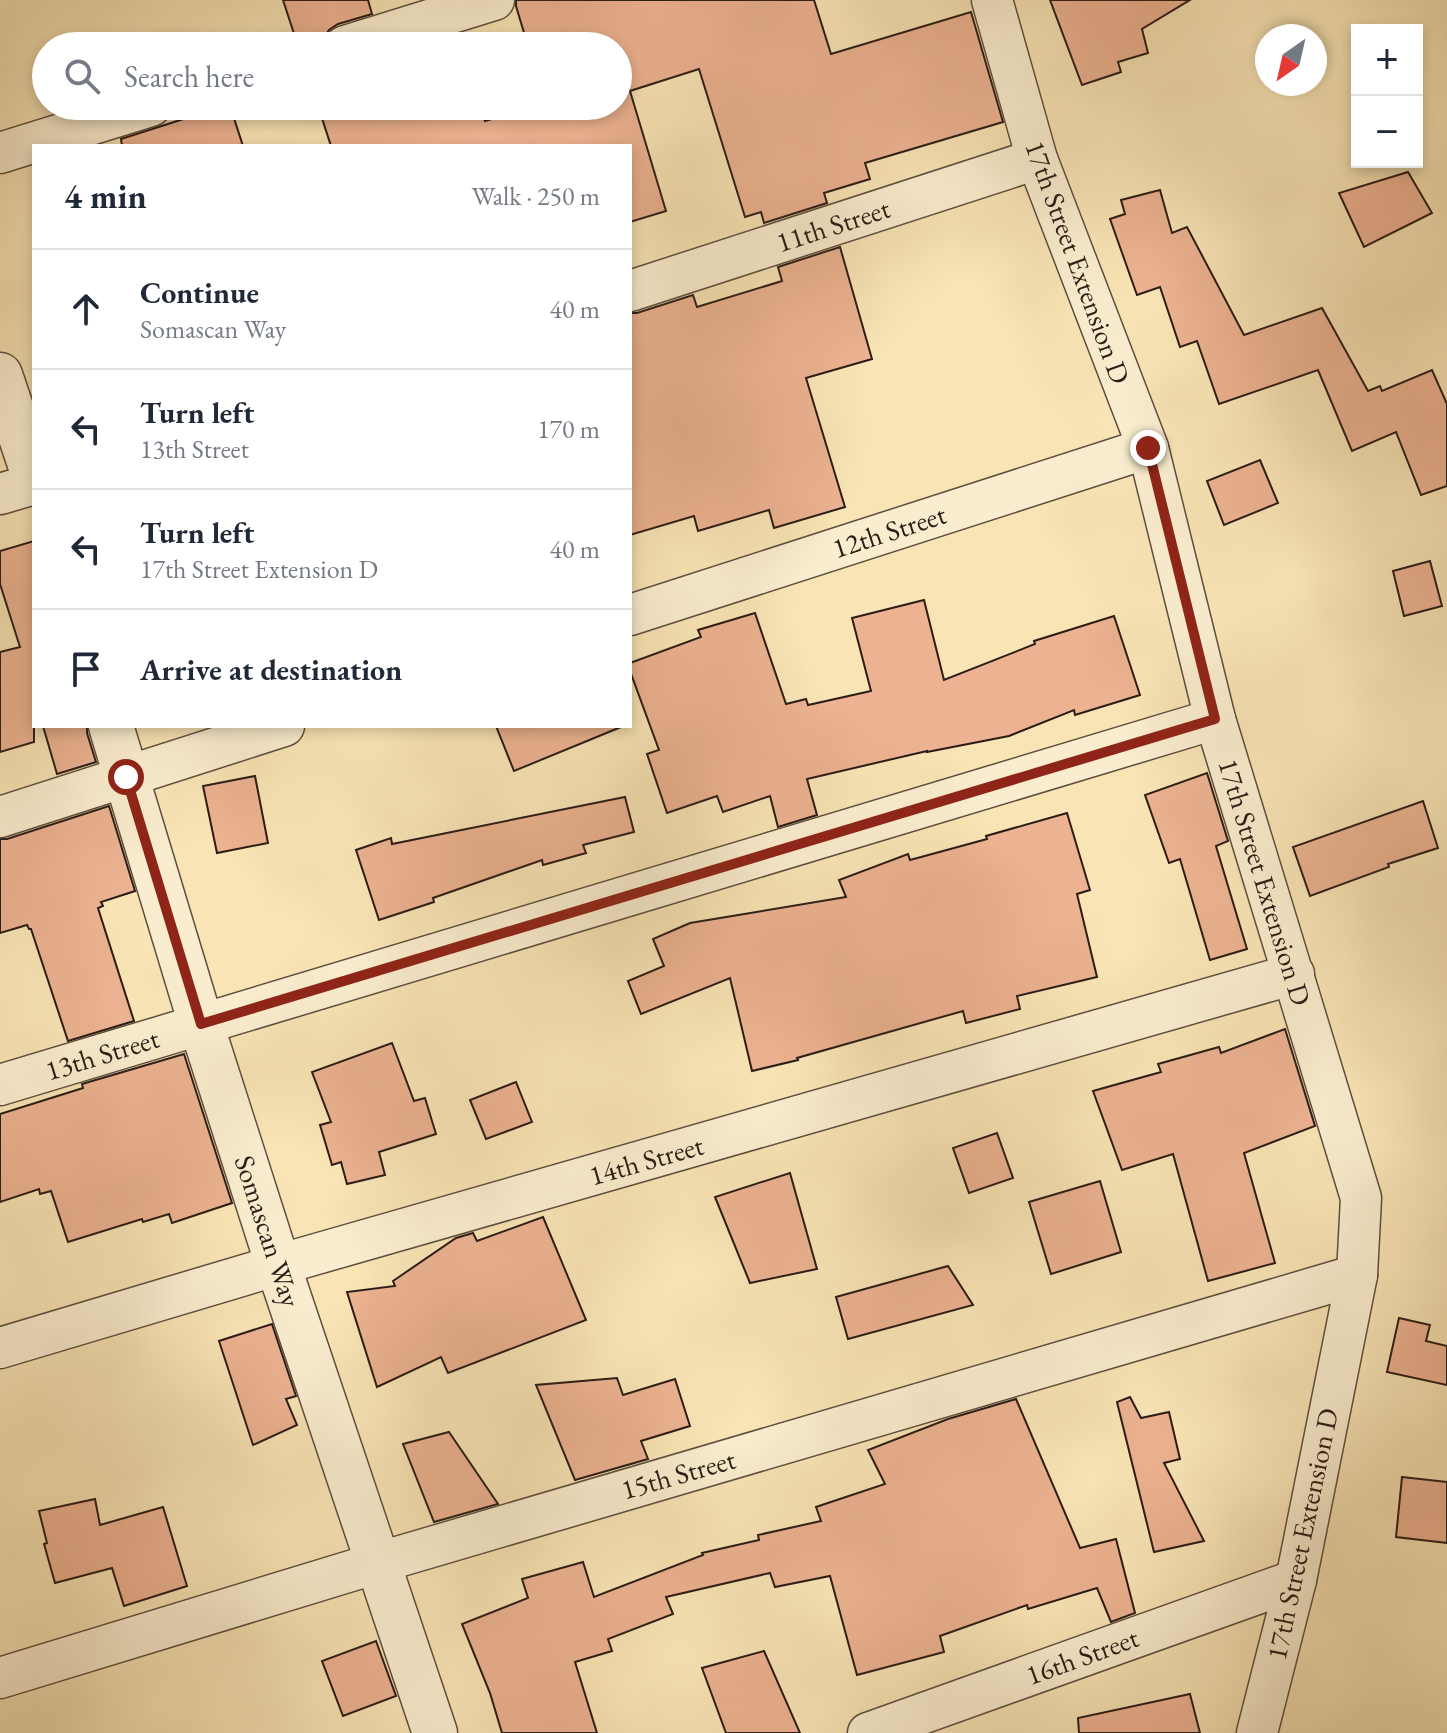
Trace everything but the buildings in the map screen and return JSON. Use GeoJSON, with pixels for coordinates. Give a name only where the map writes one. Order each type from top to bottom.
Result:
{"type":"FeatureCollection","features":[{"type":"Feature","properties":{"kind":"street"},"geometry":{"type":"LineString","coordinates":[[390,32],[494,0]]}},
{"type":"Feature","properties":{"kind":"street","name":"17th Street Extension D"},"geometry":{"type":"LineString","coordinates":[[992,0],[1037,159],[1148,448],[1215,719],[1361,1198],[1357,1275],[1296,1580],[1257,1733]]}},
{"type":"Feature","properties":{"kind":"street"},"geometry":{"type":"LineString","coordinates":[[0,153],[106,120]]}},
{"type":"Feature","properties":{"kind":"street","name":"11th Street"},"geometry":{"type":"LineString","coordinates":[[632,290],[1037,159]]}},
{"type":"Feature","properties":{"kind":"street"},"geometry":{"type":"LineString","coordinates":[[0,375],[32,470]]}},
{"type":"Feature","properties":{"kind":"street","name":"12th Street"},"geometry":{"type":"LineString","coordinates":[[632,614],[1148,448]]}},
{"type":"Feature","properties":{"kind":"street"},"geometry":{"type":"LineString","coordinates":[[0,494],[32,485]]}},
{"type":"Feature","properties":{"kind":"street","name":"13th Street"},"geometry":{"type":"LineString","coordinates":[[0,1085],[1215,719]]}},
{"type":"Feature","properties":{"kind":"street","name":"Somascan Way"},"geometry":{"type":"LineString","coordinates":[[112,728],[278,1265],[435,1733]]}},
{"type":"Feature","properties":{"kind":"street"},"geometry":{"type":"LineString","coordinates":[[0,817],[278,728]]}},
{"type":"Feature","properties":{"kind":"street","name":"14th Street"},"geometry":{"type":"LineString","coordinates":[[0,1348],[278,1265],[1294,974]]}},
{"type":"Feature","properties":{"kind":"street","name":"15th Street"},"geometry":{"type":"LineString","coordinates":[[0,1678],[377,1563],[1357,1275]]}},
{"type":"Feature","properties":{"kind":"street","name":"16th Street"},"geometry":{"type":"LineString","coordinates":[[868,1733],[1296,1580]]}},
{"type":"Feature","properties":{"kind":"route"},"geometry":{"type":"LineString","coordinates":[[126,777],[201,1024],[1215,719],[1148,448]]}}]}
